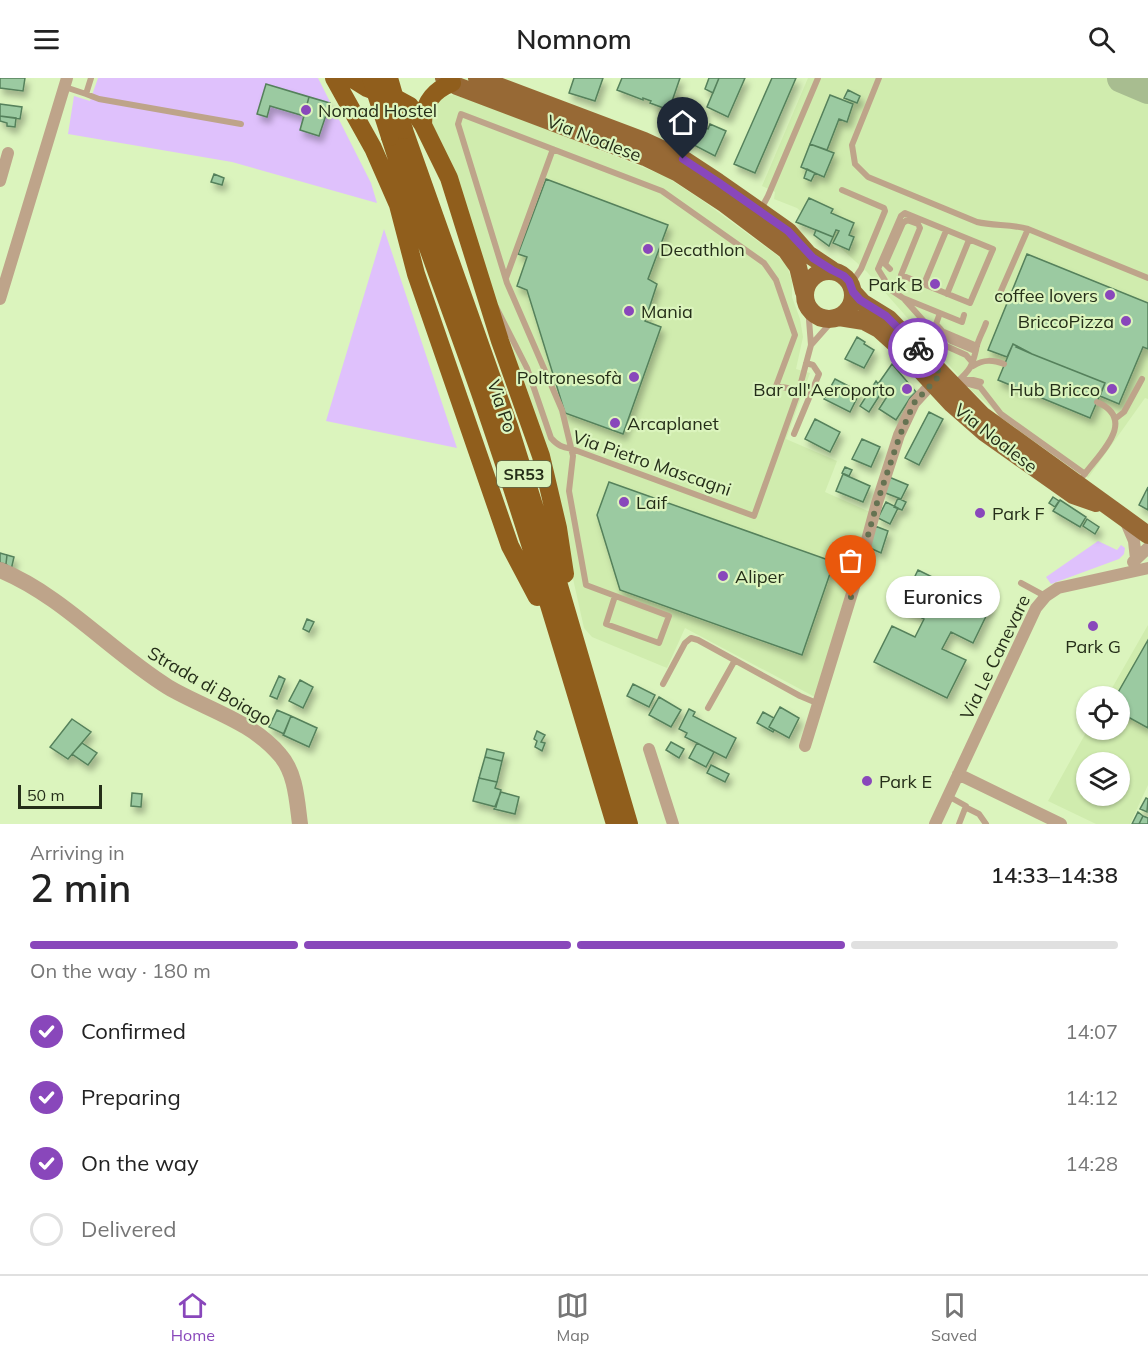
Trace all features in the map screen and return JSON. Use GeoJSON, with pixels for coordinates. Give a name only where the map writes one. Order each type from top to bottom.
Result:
{"type":"FeatureCollection","features":[{"type":"Feature","properties":{"kind":"highway"},"geometry":{"type":"LineString","coordinates":[[334,78],[374,148],[398,205],[416,274],[510,546],[566,635]]}},
{"type":"Feature","properties":{"kind":"highway"},"geometry":{"type":"LineString","coordinates":[[351,78],[367,88],[410,106],[423,125],[452,185],[482,284],[541,456],[558,528],[566,635]]}},
{"type":"Feature","properties":{"kind":"highway","name":"SR53"},"geometry":{"type":"LineString","coordinates":[[371,78],[397,133]]}},
{"type":"Feature","properties":{"kind":"highway","name":"SR53"},"geometry":{"type":"LineString","coordinates":[[388,78],[397,133]]}},
{"type":"Feature","properties":{"kind":"highway"},"geometry":{"type":"LineString","coordinates":[[423,125],[427,102],[448,81]]}},
{"type":"Feature","properties":{"kind":"highway","name":"Via Po"},"geometry":{"type":"LineString","coordinates":[[397,133],[509,426],[615,824]]}},
{"type":"Feature","properties":{"kind":"highway","name":"Via Po"},"geometry":{"type":"LineString","coordinates":[[566,635],[629,824]]}},
{"type":"Feature","properties":{"kind":"main road","name":"Via Noalese"},"geometry":{"type":"LineString","coordinates":[[477,78],[665,150],[700,169],[794,236],[808,254],[832,270]]}},
{"type":"Feature","properties":{"kind":"main road","name":"Via Noalese"},"geometry":{"type":"LineString","coordinates":[[448,81],[645,157],[678,173],[733,210],[786,250],[798,267],[806,300]]}},
{"type":"Feature","properties":{"kind":"main road"},"geometry":{"type":"LineString","coordinates":[[832,270],[838,272],[851,286],[850,307],[837,318],[822,318],[812,312],[806,300],[806,285],[816,273],[832,270]]}},
{"type":"Feature","properties":{"kind":"main road","name":"Via Noalese"},"geometry":{"type":"LineString","coordinates":[[851,286],[866,304],[889,319],[944,383],[963,415],[1007,450],[1073,495],[1106,506]]}},
{"type":"Feature","properties":{"kind":"main road","name":"Via Noalese"},"geometry":{"type":"LineString","coordinates":[[837,318],[864,321],[879,329],[992,423],[1082,478],[1106,506],[1148,535]]}},
{"type":"Feature","properties":{"kind":"street"},"geometry":{"type":"LineString","coordinates":[[0,299],[66,82]]}},
{"type":"Feature","properties":{"kind":"street"},"geometry":{"type":"LineString","coordinates":[[0,181],[8,153]]}},
{"type":"Feature","properties":{"kind":"street"},"geometry":{"type":"LineString","coordinates":[[805,746],[889,465],[914,403],[944,383]]}},
{"type":"Feature","properties":{"kind":"street"},"geometry":{"type":"LineString","coordinates":[[1124,519],[1143,565]]}},
{"type":"Feature","properties":{"kind":"street","name":"Via Le Canevare"},"geometry":{"type":"LineString","coordinates":[[934,824],[1036,608],[1044,598],[1058,588],[1122,573],[1143,565],[1148,548]]}},
{"type":"Feature","properties":{"kind":"street","name":"Strada di Boiago"},"geometry":{"type":"LineString","coordinates":[[0,570],[42,591],[129,661],[169,687],[252,729],[274,748],[289,768],[297,799],[300,824]]}},
{"type":"Feature","properties":{"kind":"street"},"geometry":{"type":"LineString","coordinates":[[649,749],[674,824]]}},
{"type":"Feature","properties":{"kind":"street"},"geometry":{"type":"LineString","coordinates":[[958,774],[1061,824]]}},
{"type":"Feature","properties":{"kind":"lane"},"geometry":{"type":"LineString","coordinates":[[86,94],[91,78]]}},
{"type":"Feature","properties":{"kind":"lane"},"geometry":{"type":"LineString","coordinates":[[759,211],[768,196],[818,78]]}},
{"type":"Feature","properties":{"kind":"lane"},"geometry":{"type":"LineString","coordinates":[[879,78],[852,145],[855,164],[860,171],[874,181],[977,222],[989,225],[1010,224],[1028,229],[1148,278]]}},
{"type":"Feature","properties":{"kind":"lane"},"geometry":{"type":"LineString","coordinates":[[66,82],[99,99],[241,124]]}},
{"type":"Feature","properties":{"kind":"lane"},"geometry":{"type":"LineString","coordinates":[[615,596],[606,624],[659,643],[669,616],[586,585],[569,491],[573,461],[572,449],[562,410],[506,279],[458,124],[461,114],[662,191],[764,263],[776,280],[795,336],[776,386],[799,390]]}},
{"type":"Feature","properties":{"kind":"lane"},"geometry":{"type":"LineString","coordinates":[[506,279],[553,149]]}},
{"type":"Feature","properties":{"kind":"lane"},"geometry":{"type":"LineString","coordinates":[[842,190],[884,208],[885,211],[861,269],[851,286]]}},
{"type":"Feature","properties":{"kind":"lane"},"geometry":{"type":"LineString","coordinates":[[890,269],[885,264],[903,223],[907,220],[918,224],[920,228],[901,275],[970,303],[993,249],[908,214],[901,216],[878,269],[891,290],[903,298],[962,322],[964,315]]}},
{"type":"Feature","properties":{"kind":"lane"},"geometry":{"type":"LineString","coordinates":[[997,300],[1028,229]]}},
{"type":"Feature","properties":{"kind":"lane"},"geometry":{"type":"LineString","coordinates":[[924,284],[946,231]]}},
{"type":"Feature","properties":{"kind":"lane"},"geometry":{"type":"LineString","coordinates":[[947,294],[969,240]]}},
{"type":"Feature","properties":{"kind":"lane","name":"Via Pietro Mascagni"},"geometry":{"type":"LineString","coordinates":[[482,284],[501,314],[527,368],[551,438],[560,447],[572,449],[754,516],[799,390],[811,345],[806,300]]}},
{"type":"Feature","properties":{"kind":"lane"},"geometry":{"type":"LineString","coordinates":[[903,298],[946,346],[969,356],[972,366]]}},
{"type":"Feature","properties":{"kind":"lane"},"geometry":{"type":"LineString","coordinates":[[940,313],[936,324],[951,341],[976,348]]}},
{"type":"Feature","properties":{"kind":"lane","name":"Via Pietro Mascagni"},"geometry":{"type":"LineString","coordinates":[[811,345],[837,318]]}},
{"type":"Feature","properties":{"kind":"lane"},"geometry":{"type":"LineString","coordinates":[[972,366],[986,323]]}},
{"type":"Feature","properties":{"kind":"lane"},"geometry":{"type":"LineString","coordinates":[[944,383],[982,361],[1005,364]]}},
{"type":"Feature","properties":{"kind":"lane"},"geometry":{"type":"LineString","coordinates":[[794,434],[819,374],[813,365],[806,363]]}},
{"type":"Feature","properties":{"kind":"lane"},"geometry":{"type":"LineString","coordinates":[[1115,419],[1124,412],[1142,379]]}},
{"type":"Feature","properties":{"kind":"lane"},"geometry":{"type":"LineString","coordinates":[[944,383],[973,380],[981,382]]}},
{"type":"Feature","properties":{"kind":"lane"},"geometry":{"type":"LineString","coordinates":[[1082,478],[1114,434],[1117,425],[1109,408],[1097,402]]}},
{"type":"Feature","properties":{"kind":"lane"},"geometry":{"type":"LineString","coordinates":[[663,684],[684,643],[691,638],[819,704]]}},
{"type":"Feature","properties":{"kind":"lane"},"geometry":{"type":"LineString","coordinates":[[708,708],[735,660]]}},
{"type":"Feature","properties":{"kind":"lane"},"geometry":{"type":"LineString","coordinates":[[948,796],[979,814],[986,824]]}},
{"type":"Feature","properties":{"kind":"lane"},"geometry":{"type":"LineString","coordinates":[[959,824],[967,808]]}},
{"type":"Feature","properties":{"kind":"shaded area"},"geometry":{"type":"Polygon","coordinates":[[[98,78],[318,78],[371,183],[377,203],[232,162],[68,134],[74,96],[90,101],[98,78]]]}},
{"type":"Feature","properties":{"kind":"shaded area"},"geometry":{"type":"Polygon","coordinates":[[[808,78],[1148,78],[1148,399],[1145,398],[1088,478],[997,413],[971,390],[867,272],[797,208],[774,199],[775,192],[762,186],[808,78]]]}},
{"type":"Feature","properties":{"kind":"shaded area"},"geometry":{"type":"Polygon","coordinates":[[[454,95],[483,104],[665,176],[778,256],[787,266],[792,281],[792,297],[800,319],[803,337],[796,369],[810,373],[786,439],[837,461],[825,492],[870,512],[815,697],[685,628],[667,668],[592,637],[584,628],[549,471],[427,136],[431,106],[443,96],[454,95]]]}},
{"type":"Feature","properties":{"kind":"shaded area"},"geometry":{"type":"Polygon","coordinates":[[[384,229],[457,448],[326,421],[384,229]]]}},
{"type":"Feature","properties":{"kind":"shaded area"},"geometry":{"type":"Polygon","coordinates":[[[1098,541],[1117,550],[1121,545],[1125,548],[1124,554],[1119,559],[1051,584],[1046,577],[1098,541]]]}},
{"type":"Feature","properties":{"kind":"shaded area"},"geometry":{"type":"Polygon","coordinates":[[[1148,625],[1148,785],[1130,824],[1096,824],[1048,801],[1082,740],[1130,740],[1130,686],[1113,686],[1148,625]]]}},
{"type":"Feature","properties":{"kind":"building"},"geometry":{"type":"Polygon","coordinates":[[[0,78],[25,78],[23,91],[0,88],[0,78]]]}},
{"type":"Feature","properties":{"kind":"building"},"geometry":{"type":"Polygon","coordinates":[[[574,78],[603,78],[595,101],[569,93],[574,78]]]}},
{"type":"Feature","properties":{"kind":"building"},"geometry":{"type":"Polygon","coordinates":[[[622,78],[680,78],[669,110],[650,103],[651,101],[617,90],[622,78]]]}},
{"type":"Feature","properties":{"kind":"building"},"geometry":{"type":"Polygon","coordinates":[[[709,78],[719,78],[713,93],[705,89],[709,78]]]}},
{"type":"Feature","properties":{"kind":"building"},"geometry":{"type":"Polygon","coordinates":[[[719,78],[745,78],[728,117],[707,107],[719,78]]]}},
{"type":"Feature","properties":{"kind":"building"},"geometry":{"type":"Polygon","coordinates":[[[772,78],[796,78],[755,173],[734,164],[772,78]]]}},
{"type":"Feature","properties":{"kind":"building"},"geometry":{"type":"Polygon","coordinates":[[[266,84],[309,97],[304,116],[270,106],[267,117],[257,114],[266,84]]]}},
{"type":"Feature","properties":{"kind":"building","name":"Nomad Hostel"},"geometry":{"type":"Polygon","coordinates":[[[266,84],[330,103],[319,136],[300,130],[304,116],[270,106],[267,117],[257,114],[266,84]]]}},
{"type":"Feature","properties":{"kind":"building"},"geometry":{"type":"Polygon","coordinates":[[[848,90],[860,96],[857,103],[844,98],[848,90]]]}},
{"type":"Feature","properties":{"kind":"building"},"geometry":{"type":"Polygon","coordinates":[[[830,95],[853,104],[847,122],[839,119],[827,150],[810,144],[830,95]]]}},
{"type":"Feature","properties":{"kind":"building"},"geometry":{"type":"Polygon","coordinates":[[[309,97],[330,103],[319,136],[300,130],[309,97]]]}},
{"type":"Feature","properties":{"kind":"building"},"geometry":{"type":"Polygon","coordinates":[[[0,104],[22,107],[20,119],[0,116],[0,104]]]}},
{"type":"Feature","properties":{"kind":"building"},"geometry":{"type":"Polygon","coordinates":[[[0,116],[16,118],[15,127],[7,126],[7,123],[0,121],[0,116]]]}},
{"type":"Feature","properties":{"kind":"building"},"geometry":{"type":"Polygon","coordinates":[[[696,123],[708,129],[710,124],[726,131],[715,156],[688,142],[696,123]]]}},
{"type":"Feature","properties":{"kind":"building"},"geometry":{"type":"Polygon","coordinates":[[[810,144],[834,153],[824,177],[801,167],[810,144]]]}},
{"type":"Feature","properties":{"kind":"building"},"geometry":{"type":"Polygon","coordinates":[[[807,169],[815,173],[811,181],[804,178],[807,169]]]}},
{"type":"Feature","properties":{"kind":"building"},"geometry":{"type":"Polygon","coordinates":[[[214,174],[224,178],[222,185],[211,182],[214,174]]]}},
{"type":"Feature","properties":{"kind":"building"},"geometry":{"type":"Polygon","coordinates":[[[546,179],[668,225],[648,279],[657,284],[645,321],[661,327],[623,434],[565,413],[527,290],[517,286],[527,257],[518,254],[546,179]]]}},
{"type":"Feature","properties":{"kind":"building"},"geometry":{"type":"Polygon","coordinates":[[[809,198],[833,209],[831,213],[854,223],[849,235],[854,237],[849,250],[833,243],[839,231],[836,230],[833,237],[796,222],[809,198]]]}},
{"type":"Feature","properties":{"kind":"building"},"geometry":{"type":"Polygon","coordinates":[[[816,230],[833,237],[829,246],[814,235],[816,230]]]}},
{"type":"Feature","properties":{"kind":"building"},"geometry":{"type":"Polygon","coordinates":[[[1027,254],[1148,303],[1148,349],[1143,347],[1119,404],[1100,396],[1105,383],[1013,344],[1007,357],[988,350],[1027,254]]]}},
{"type":"Feature","properties":{"kind":"building"},"geometry":{"type":"Polygon","coordinates":[[[857,337],[874,350],[864,368],[845,359],[857,337]]]}},
{"type":"Feature","properties":{"kind":"building"},"geometry":{"type":"Polygon","coordinates":[[[1013,344],[1105,383],[1090,418],[998,380],[1013,344]]]}},
{"type":"Feature","properties":{"kind":"building"},"geometry":{"type":"Polygon","coordinates":[[[892,364],[916,392],[896,420],[879,409],[888,395],[878,384],[892,364]]]}},
{"type":"Feature","properties":{"kind":"building"},"geometry":{"type":"Polygon","coordinates":[[[835,379],[860,392],[850,412],[824,399],[835,379]]]}},
{"type":"Feature","properties":{"kind":"building"},"geometry":{"type":"Polygon","coordinates":[[[876,381],[883,390],[869,412],[860,406],[876,381]]]}},
{"type":"Feature","properties":{"kind":"building"},"geometry":{"type":"Polygon","coordinates":[[[929,412],[943,419],[919,465],[905,458],[929,412]]]}},
{"type":"Feature","properties":{"kind":"building"},"geometry":{"type":"Polygon","coordinates":[[[815,419],[840,432],[830,452],[805,439],[815,419]]]}},
{"type":"Feature","properties":{"kind":"building"},"geometry":{"type":"Polygon","coordinates":[[[862,439],[880,447],[871,467],[852,459],[862,439]]]}},
{"type":"Feature","properties":{"kind":"building"},"geometry":{"type":"Polygon","coordinates":[[[845,467],[852,470],[849,476],[842,473],[845,467]]]}},
{"type":"Feature","properties":{"kind":"building"},"geometry":{"type":"Polygon","coordinates":[[[843,474],[870,486],[863,502],[836,491],[843,474]]]}},
{"type":"Feature","properties":{"kind":"building"},"geometry":{"type":"Polygon","coordinates":[[[889,477],[908,485],[901,499],[883,492],[889,477]]]}},
{"type":"Feature","properties":{"kind":"building","name":"Aliper"},"geometry":{"type":"Polygon","coordinates":[[[609,482],[834,562],[802,655],[620,590],[597,515],[609,482]]]}},
{"type":"Feature","properties":{"kind":"building"},"geometry":{"type":"Polygon","coordinates":[[[1148,487],[1148,510],[1139,505],[1148,487]]]}},
{"type":"Feature","properties":{"kind":"building"},"geometry":{"type":"Polygon","coordinates":[[[1053,497],[1059,501],[1055,507],[1049,503],[1053,497]]]}},
{"type":"Feature","properties":{"kind":"building"},"geometry":{"type":"Polygon","coordinates":[[[898,498],[906,502],[902,510],[894,507],[898,498]]]}},
{"type":"Feature","properties":{"kind":"building"},"geometry":{"type":"Polygon","coordinates":[[[1060,500],[1086,517],[1080,527],[1053,511],[1060,500]]]}},
{"type":"Feature","properties":{"kind":"building"},"geometry":{"type":"Polygon","coordinates":[[[886,502],[898,508],[890,524],[878,518],[886,502]]]}},
{"type":"Feature","properties":{"kind":"building"},"geometry":{"type":"Polygon","coordinates":[[[1087,519],[1099,527],[1095,534],[1083,526],[1087,519]]]}},
{"type":"Feature","properties":{"kind":"building"},"geometry":{"type":"Polygon","coordinates":[[[875,526],[888,531],[881,553],[868,547],[875,526]]]}},
{"type":"Feature","properties":{"kind":"building"},"geometry":{"type":"Polygon","coordinates":[[[0,553],[7,555],[6,564],[0,563],[0,553]]]}},
{"type":"Feature","properties":{"kind":"building"},"geometry":{"type":"Polygon","coordinates":[[[7,555],[14,557],[11,570],[6,564],[7,555]]]}},
{"type":"Feature","properties":{"kind":"building"},"geometry":{"type":"Polygon","coordinates":[[[918,570],[991,606],[973,643],[951,632],[942,649],[966,660],[947,698],[874,662],[892,626],[915,637],[924,619],[900,607],[918,570]]]}},
{"type":"Feature","properties":{"kind":"building"},"geometry":{"type":"Polygon","coordinates":[[[307,619],[314,622],[309,632],[303,629],[307,619]]]}},
{"type":"Feature","properties":{"kind":"building"},"geometry":{"type":"Polygon","coordinates":[[[1148,640],[1148,728],[1130,718],[1130,686],[1122,686],[1148,640]]]}},
{"type":"Feature","properties":{"kind":"building"},"geometry":{"type":"Polygon","coordinates":[[[279,676],[285,679],[277,699],[270,696],[279,676]]]}},
{"type":"Feature","properties":{"kind":"building"},"geometry":{"type":"Polygon","coordinates":[[[300,680],[313,687],[303,708],[289,701],[300,680]]]}},
{"type":"Feature","properties":{"kind":"building"},"geometry":{"type":"Polygon","coordinates":[[[633,684],[655,695],[649,707],[627,696],[633,684]]]}},
{"type":"Feature","properties":{"kind":"building"},"geometry":{"type":"Polygon","coordinates":[[[659,697],[681,710],[671,727],[649,715],[659,697]]]}},
{"type":"Feature","properties":{"kind":"building"},"geometry":{"type":"Polygon","coordinates":[[[780,707],[799,718],[789,738],[769,727],[780,707]]]}},
{"type":"Feature","properties":{"kind":"building"},"geometry":{"type":"Polygon","coordinates":[[[689,709],[695,712],[693,716],[736,738],[726,758],[685,737],[687,733],[679,729],[689,709]]]}},
{"type":"Feature","properties":{"kind":"building"},"geometry":{"type":"Polygon","coordinates":[[[277,710],[291,716],[284,734],[269,727],[277,710]]]}},
{"type":"Feature","properties":{"kind":"building"},"geometry":{"type":"Polygon","coordinates":[[[763,712],[774,718],[769,727],[774,730],[773,732],[757,723],[763,712]]]}},
{"type":"Feature","properties":{"kind":"building"},"geometry":{"type":"Polygon","coordinates":[[[291,716],[317,728],[309,747],[283,735],[291,716]]]}},
{"type":"Feature","properties":{"kind":"building"},"geometry":{"type":"Polygon","coordinates":[[[72,719],[91,732],[68,759],[50,747],[72,719]]]}},
{"type":"Feature","properties":{"kind":"building"},"geometry":{"type":"Polygon","coordinates":[[[537,731],[545,735],[541,742],[545,743],[542,751],[535,747],[537,741],[534,739],[537,731]]]}},
{"type":"Feature","properties":{"kind":"building"},"geometry":{"type":"Polygon","coordinates":[[[671,742],[684,749],[679,758],[666,750],[671,742]]]}},
{"type":"Feature","properties":{"kind":"building"},"geometry":{"type":"Polygon","coordinates":[[[82,743],[97,753],[88,765],[72,754],[82,743]]]}},
{"type":"Feature","properties":{"kind":"building"},"geometry":{"type":"Polygon","coordinates":[[[697,743],[714,752],[706,767],[689,758],[697,743]]]}},
{"type":"Feature","properties":{"kind":"building"},"geometry":{"type":"Polygon","coordinates":[[[487,749],[504,753],[502,761],[485,757],[487,749]]]}},
{"type":"Feature","properties":{"kind":"building"},"geometry":{"type":"Polygon","coordinates":[[[485,757],[502,761],[497,782],[479,778],[485,757]]]}},
{"type":"Feature","properties":{"kind":"building"},"geometry":{"type":"Polygon","coordinates":[[[711,765],[729,774],[725,782],[707,773],[711,765]]]}},
{"type":"Feature","properties":{"kind":"building"},"geometry":{"type":"Polygon","coordinates":[[[479,778],[497,782],[495,788],[501,790],[496,807],[473,801],[479,778]]]}},
{"type":"Feature","properties":{"kind":"building"},"geometry":{"type":"Polygon","coordinates":[[[501,792],[519,797],[515,814],[494,809],[501,792]]]}},
{"type":"Feature","properties":{"kind":"building"},"geometry":{"type":"Polygon","coordinates":[[[132,793],[142,794],[141,807],[131,806],[132,793]]]}},
{"type":"Feature","properties":{"kind":"building"},"geometry":{"type":"Polygon","coordinates":[[[1146,798],[1148,799],[1147,812],[1140,809],[1146,798]]]}},
{"type":"Feature","properties":{"kind":"building"},"geometry":{"type":"Polygon","coordinates":[[[1138,812],[1143,816],[1139,824],[1132,824],[1138,812]]]}},
{"type":"Feature","properties":{"kind":"building"},"geometry":{"type":"Polygon","coordinates":[[[1143,816],[1148,818],[1148,824],[1139,824],[1143,816]]]}},
{"type":"Feature","properties":{"kind":"taxiway"},"geometry":{"type":"LineString","coordinates":[[1122,78],[1148,89]]}},
{"type":"Feature","properties":{"kind":"way so far"},"geometry":{"type":"LineString","coordinates":[[851,597],[885,475],[900,435],[914,403],[941,374],[918,348]]}},
{"type":"Feature","properties":{"kind":"place","name":"Nomad Hostel"},"geometry":{"type":"Point","coordinates":[306,110]}},
{"type":"Feature","properties":{"kind":"place","name":"Decathlon"},"geometry":{"type":"Point","coordinates":[648,249]}},
{"type":"Feature","properties":{"kind":"place","name":"Park B"},"geometry":{"type":"Point","coordinates":[935,284]}},
{"type":"Feature","properties":{"kind":"place","name":"coffee lovers"},"geometry":{"type":"Point","coordinates":[1110,295]}},
{"type":"Feature","properties":{"kind":"place","name":"Mania"},"geometry":{"type":"Point","coordinates":[629,311]}},
{"type":"Feature","properties":{"kind":"place","name":"BriccoPizza"},"geometry":{"type":"Point","coordinates":[1126,321]}},
{"type":"Feature","properties":{"kind":"place","name":"Poltronesofà"},"geometry":{"type":"Point","coordinates":[634,377]}},
{"type":"Feature","properties":{"kind":"place","name":"Bar all'Aeroporto"},"geometry":{"type":"Point","coordinates":[907,389]}},
{"type":"Feature","properties":{"kind":"place","name":"Hub Bricco"},"geometry":{"type":"Point","coordinates":[1112,389]}},
{"type":"Feature","properties":{"kind":"place","name":"Arcaplanet"},"geometry":{"type":"Point","coordinates":[615,423]}},
{"type":"Feature","properties":{"kind":"place","name":"Laif"},"geometry":{"type":"Point","coordinates":[624,502]}},
{"type":"Feature","properties":{"kind":"place","name":"Park F"},"geometry":{"type":"Point","coordinates":[980,513]}},
{"type":"Feature","properties":{"kind":"place","name":"Aliper"},"geometry":{"type":"Point","coordinates":[723,576]}},
{"type":"Feature","properties":{"kind":"place","name":"Euronics"},"geometry":{"type":"Point","coordinates":[851,597]}},
{"type":"Feature","properties":{"kind":"place","name":"Park G"},"geometry":{"type":"Point","coordinates":[1093,626]}},
{"type":"Feature","properties":{"kind":"place","name":"Park E"},"geometry":{"type":"Point","coordinates":[867,781]}},
{"type":"Feature","properties":{"kind":"route"},"geometry":{"type":"LineString","coordinates":[[683,159],[788,231],[813,258],[844,276],[860,300],[886,316],[918,348]]}}]}
